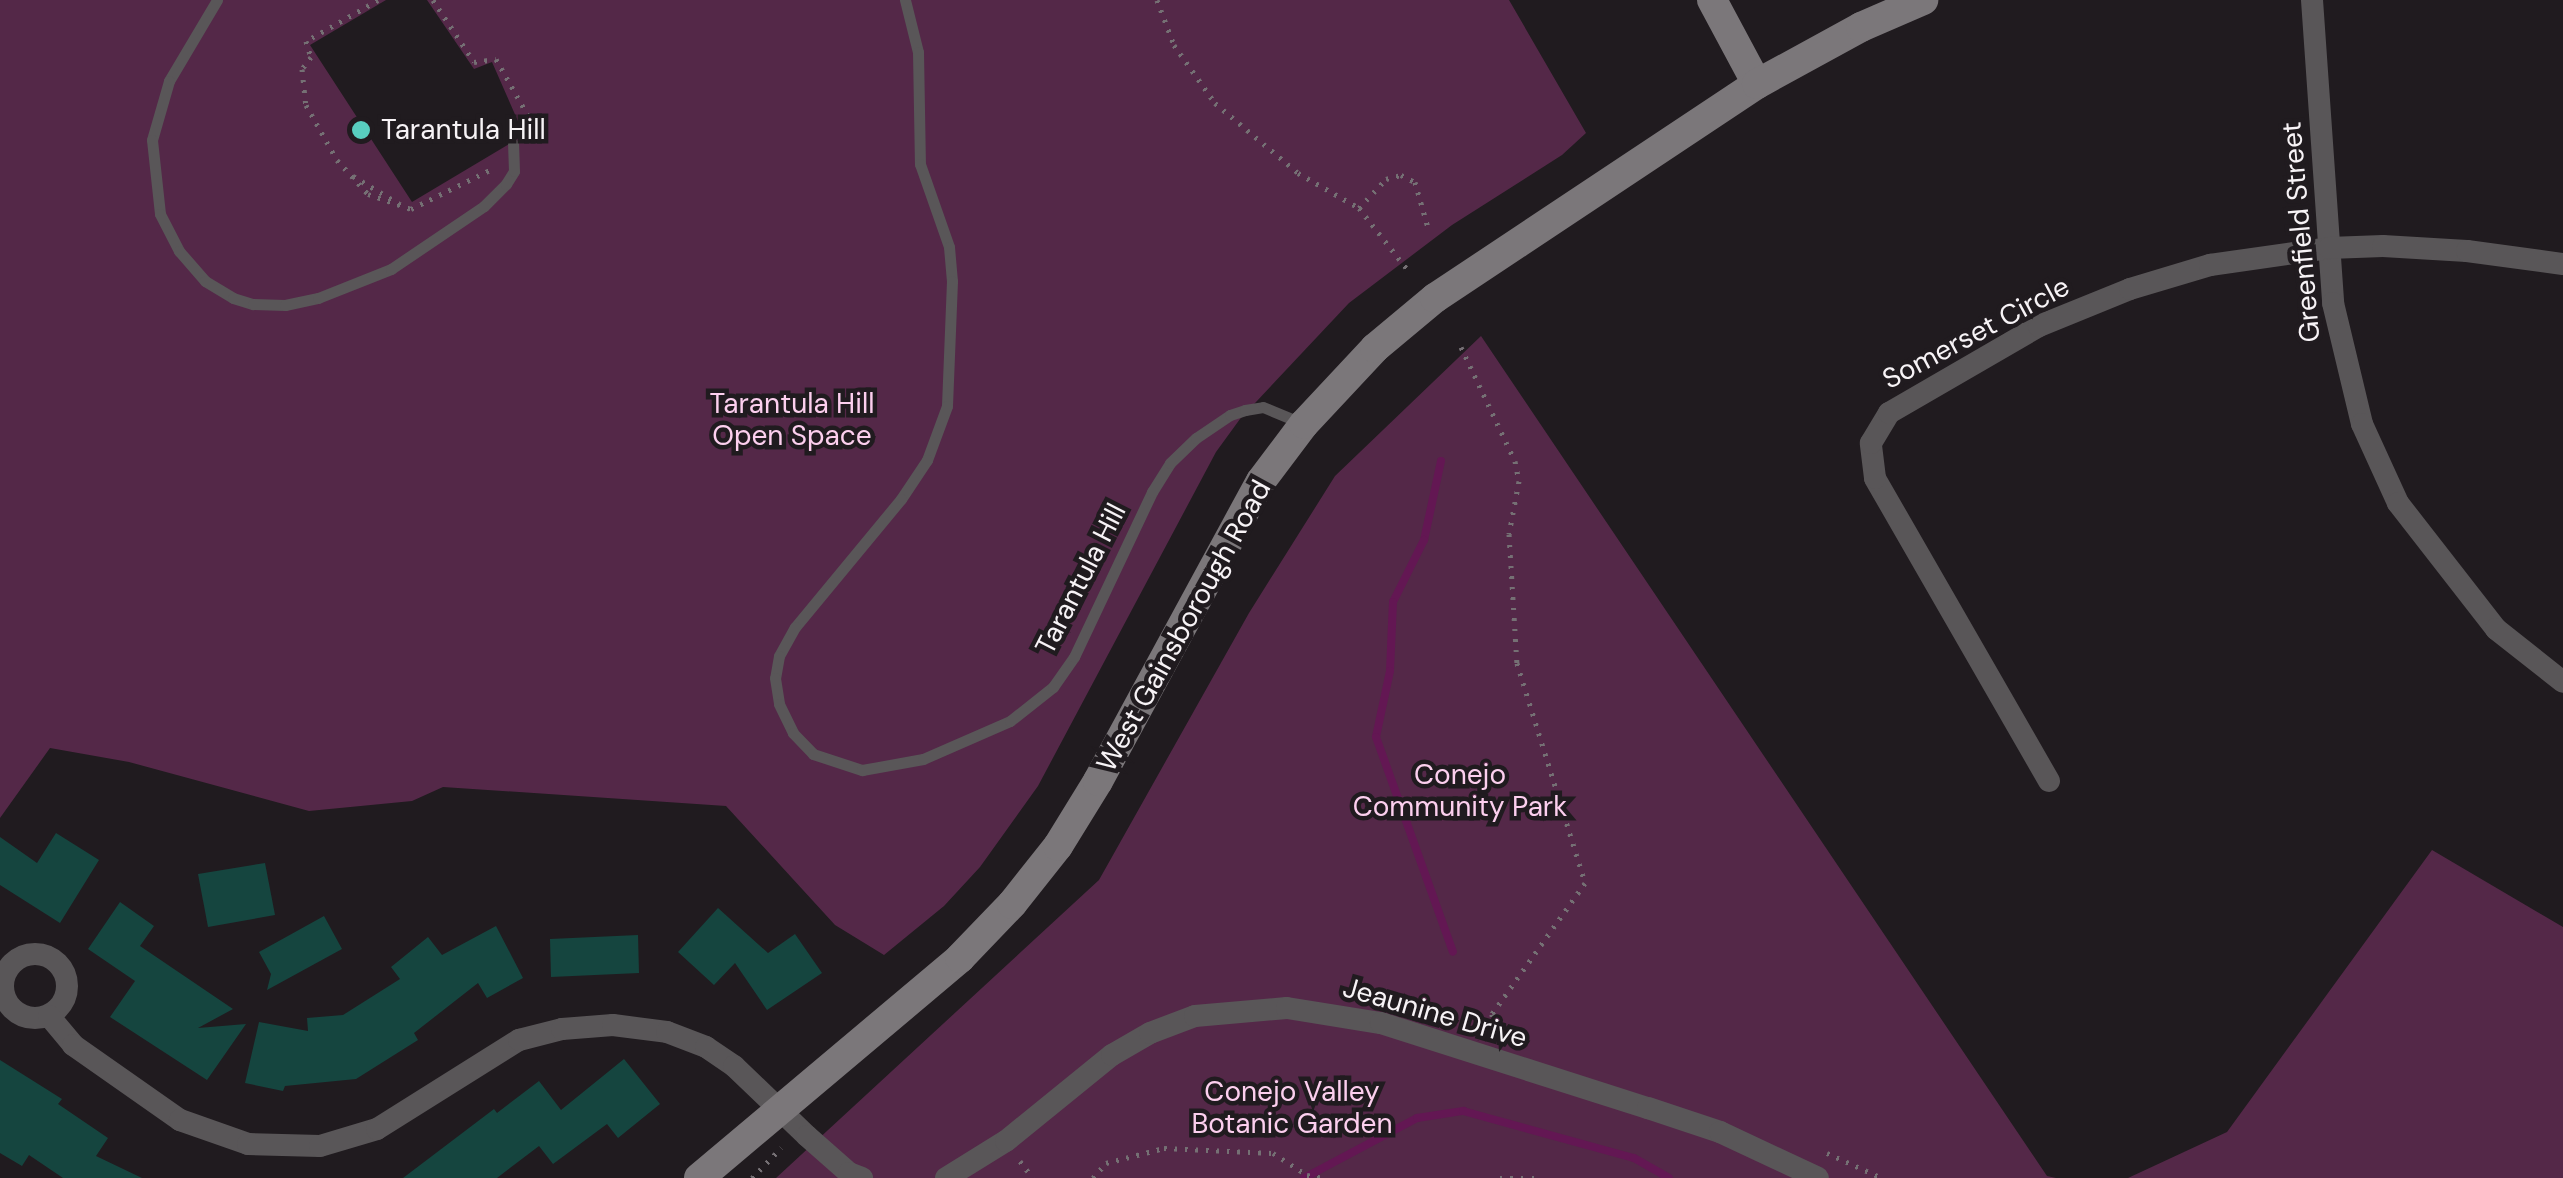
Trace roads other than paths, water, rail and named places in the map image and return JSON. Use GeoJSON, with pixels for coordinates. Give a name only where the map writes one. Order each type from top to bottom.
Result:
{"type":"FeatureCollection","features":[{"type":"Feature","properties":{"kind":"street"},"geometry":{"type":"LineString","coordinates":[[1712,0],[1757,84]]}},
{"type":"Feature","properties":{"kind":"street","name":"West Gainsborough Road"},"geometry":{"type":"LineString","coordinates":[[698,1178],[789,1118],[960,958],[1047,861],[1098,781],[1234,526],[1304,424],[1375,348],[1436,298],[1757,84],[1923,0]]}},
{"type":"Feature","properties":{"kind":"street","name":"Greenfield Street"},"geometry":{"type":"LineString","coordinates":[[2312,0],[2332,303],[2362,424],[2398,503],[2496,629],[2563,682]]}},
{"type":"Feature","properties":{"kind":"street","name":"Somerset Circle"},"geometry":{"type":"LineString","coordinates":[[2050,781],[1875,478],[1870,460],[1878,427],[1889,413],[2039,326],[2130,289],[2210,266],[2329,248],[2467,251],[2563,264]]}},
{"type":"Feature","properties":{"kind":"street","name":"Jeaunine Drive"},"geometry":{"type":"LineString","coordinates":[[946,1178],[1006,1141],[1112,1055],[1150,1032],[1195,1016],[1286,1008],[1381,1024],[1630,1102],[1720,1132],[1818,1178]]}},
{"type":"Feature","properties":{"kind":"street"},"geometry":{"type":"LineString","coordinates":[[49,1016],[73,1045],[136,1093],[180,1120],[248,1144],[320,1146],[377,1129],[520,1040],[562,1029],[614,1025],[667,1032],[706,1047],[734,1066],[849,1173],[862,1178]]}},
{"type":"Feature","properties":{"kind":"lane"},"geometry":{"type":"LineString","coordinates":[[218,0],[169,81],[152,140],[160,214],[178,251],[205,281],[234,298],[252,304],[285,304],[331,293],[391,269],[484,206],[506,184],[514,160],[512,144]]}},
{"type":"Feature","properties":{"kind":"lane","name":"Tarantula Hill"},"geometry":{"type":"LineString","coordinates":[[905,0],[918,52],[920,164],[948,247],[952,281],[947,406],[927,460],[901,499],[795,627],[779,656],[775,678],[779,704],[793,733],[813,754],[862,770],[923,759],[1010,720],[1052,688],[1074,658],[1152,492],[1170,463],[1196,438],[1230,415],[1246,410],[1264,407],[1304,424]]}},
{"type":"Feature","properties":{"kind":"waterway"},"geometry":{"type":"LineString","coordinates":[[1441,461],[1424,540],[1393,602],[1390,671],[1376,737],[1453,952]]}},
{"type":"Feature","properties":{"kind":"waterway"},"geometry":{"type":"LineString","coordinates":[[1304,1178],[1417,1118],[1463,1111],[1634,1158],[1669,1178]]}},
{"type":"Feature","properties":{"kind":"place","name":"Tarantula Hill"},"geometry":{"type":"Point","coordinates":[361,130]}},
{"type":"Feature","properties":{"kind":"park label","name":"Tarantula Hill Open Space"},"geometry":{"type":"Point","coordinates":[792,420]}},
{"type":"Feature","properties":{"kind":"park label","name":"Conejo Community Park"},"geometry":{"type":"Point","coordinates":[1460,791]}},
{"type":"Feature","properties":{"kind":"park label","name":"Conejo Valley Botanic Garden"},"geometry":{"type":"Point","coordinates":[1292,1108]}}]}
